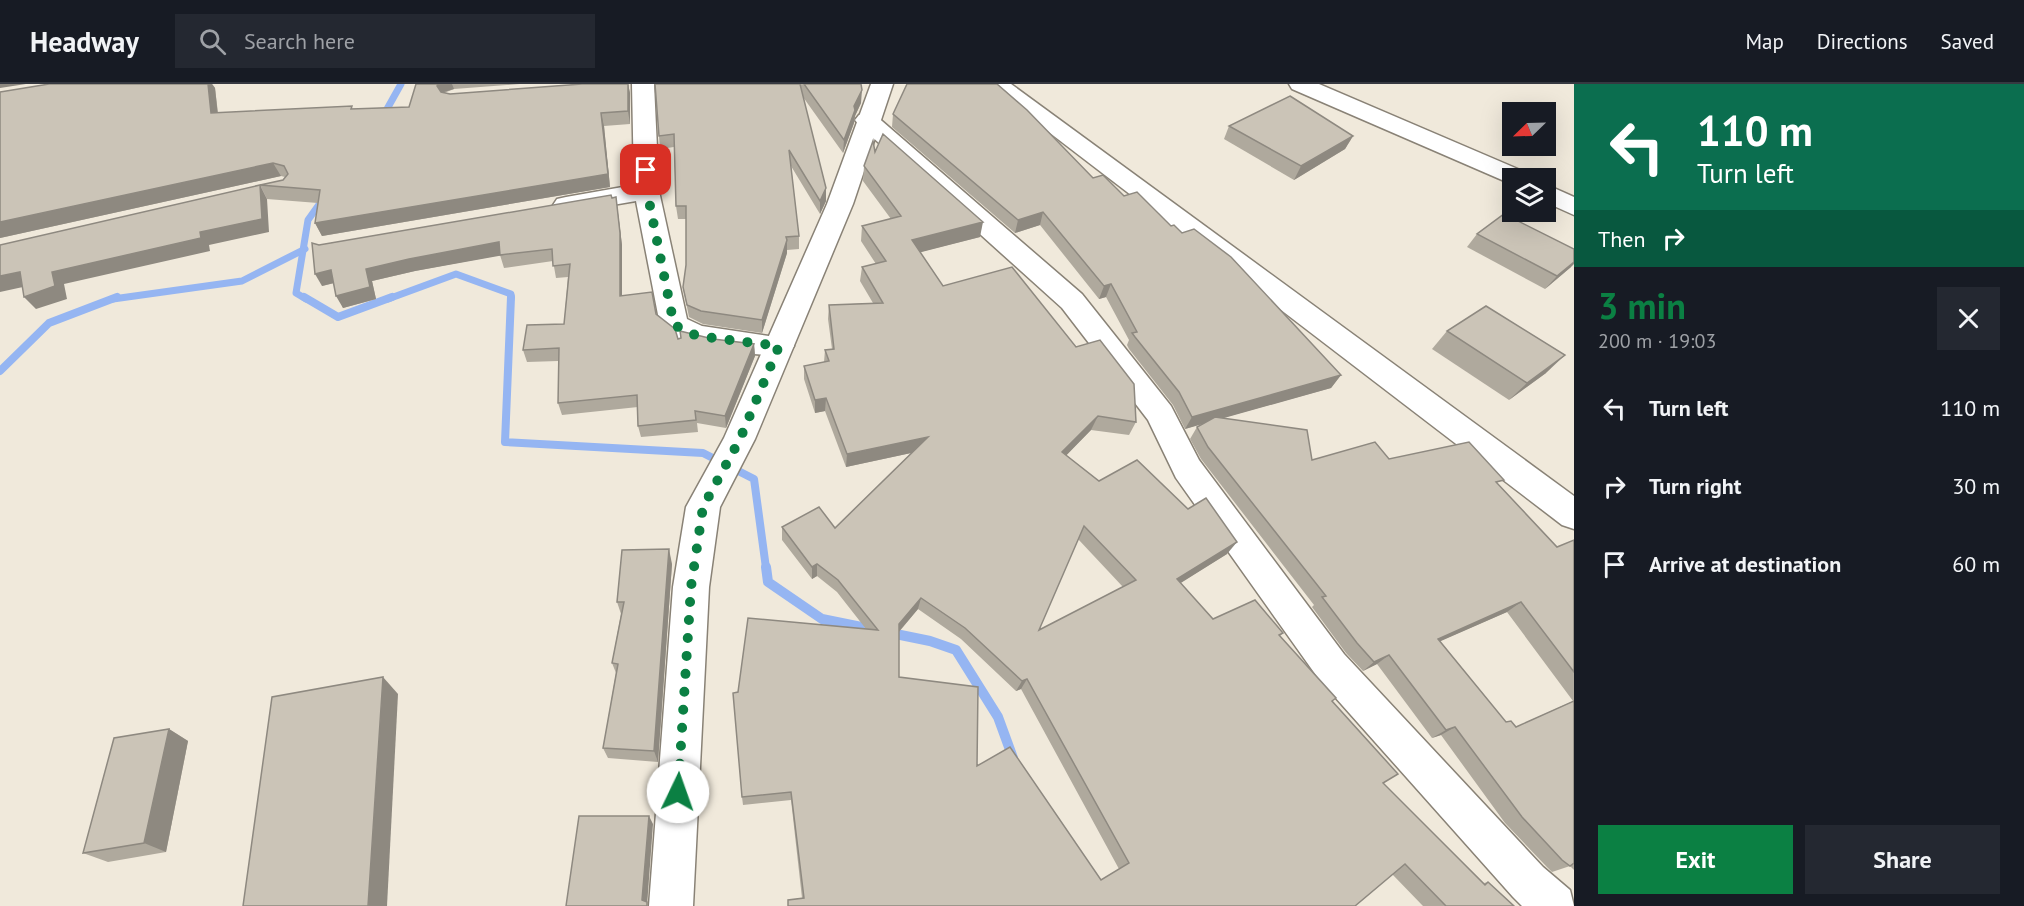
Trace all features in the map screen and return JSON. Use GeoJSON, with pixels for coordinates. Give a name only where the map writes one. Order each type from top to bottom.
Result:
{"type":"FeatureCollection","features":[{"type":"Feature","properties":{"kind":"street"},"geometry":{"type":"LineString","coordinates":[[617,86],[641,84],[647,191],[674,325],[697,336],[779,346]]}},
{"type":"Feature","properties":{"kind":"street"},"geometry":{"type":"LineString","coordinates":[[671,906],[691,587],[703,507],[724,468],[840,204],[867,120],[882,84]]}},
{"type":"Feature","properties":{"kind":"street"},"geometry":{"type":"LineString","coordinates":[[997,84],[1574,515]]}},
{"type":"Feature","properties":{"kind":"street"},"geometry":{"type":"LineString","coordinates":[[1300,84],[1502,171]]}},
{"type":"Feature","properties":{"kind":"street"},"geometry":{"type":"LineString","coordinates":[[867,120],[1072,300],[1160,414],[1187,469],[1331,666],[1528,882],[1554,906]]}},
{"type":"Feature","properties":{"kind":"street"},"geometry":{"type":"LineString","coordinates":[[544,209],[647,191]]}},
{"type":"Feature","properties":{"kind":"street"},"geometry":{"type":"LineString","coordinates":[[1556,198],[1574,207]]}},
{"type":"Feature","properties":{"kind":"building"},"geometry":{"type":"Polygon","coordinates":[[[49,84],[208,84],[211,113],[352,106],[351,109],[409,107],[416,84],[438,84],[441,92],[450,94],[582,84],[628,84],[628,111],[601,113],[608,174],[315,223],[320,190],[260,185],[283,180],[288,174],[284,166],[273,163],[0,222],[0,92],[49,84]]]}},
{"type":"Feature","properties":{"kind":"building"},"geometry":{"type":"Polygon","coordinates":[[[655,84],[800,84],[826,188],[820,201],[789,150],[799,236],[786,237],[762,320],[701,311],[687,305],[683,287],[686,265],[686,206],[676,206],[674,134],[659,136],[655,84]]]}},
{"type":"Feature","properties":{"kind":"building"},"geometry":{"type":"Polygon","coordinates":[[[804,84],[861,84],[862,90],[854,106],[855,110],[844,140],[804,84]]]}},
{"type":"Feature","properties":{"kind":"building"},"geometry":{"type":"Polygon","coordinates":[[[907,84],[997,84],[1027,110],[1093,178],[1103,175],[1124,196],[1137,192],[1171,226],[1174,225],[1182,233],[1194,229],[1231,257],[1341,375],[1192,417],[1179,392],[1132,333],[1137,332],[1111,284],[1104,286],[1043,212],[1018,220],[893,114],[907,84]]]}},
{"type":"Feature","properties":{"kind":"building"},"geometry":{"type":"Polygon","coordinates":[[[1290,96],[1353,136],[1301,166],[1229,126],[1290,96]]]}},
{"type":"Feature","properties":{"kind":"building"},"geometry":{"type":"Polygon","coordinates":[[[883,134],[983,222],[912,240],[943,286],[1012,267],[1076,347],[1100,340],[1134,384],[1136,422],[1098,416],[1062,452],[1099,481],[1137,460],[1188,509],[1206,498],[1237,542],[1177,579],[1213,619],[1255,600],[1283,633],[1279,635],[1336,698],[1332,701],[1398,774],[1383,783],[1485,885],[1488,882],[1514,906],[1446,906],[1405,864],[1355,906],[788,906],[788,900],[804,898],[791,792],[742,797],[733,693],[738,692],[748,618],[878,630],[838,580],[817,564],[812,567],[782,527],[819,507],[835,528],[928,437],[847,454],[826,398],[815,400],[804,366],[829,361],[825,350],[834,349],[829,305],[883,303],[862,267],[886,261],[862,226],[901,216],[864,166],[873,141],[875,152],[883,134]],[[1084,526],[1039,630],[1136,580],[1084,526]],[[921,598],[899,624],[899,677],[978,687],[977,766],[1010,747],[1101,880],[1129,863],[1027,679],[1022,681],[965,628],[921,598]]]}},
{"type":"Feature","properties":{"kind":"building"},"geometry":{"type":"Polygon","coordinates":[[[260,185],[262,219],[200,232],[201,238],[52,272],[55,286],[24,297],[20,272],[0,276],[0,245],[260,185]]]}},
{"type":"Feature","properties":{"kind":"building"},"geometry":{"type":"Polygon","coordinates":[[[611,195],[612,198],[616,197],[620,233],[620,296],[652,292],[656,314],[675,329],[678,339],[681,338],[680,331],[713,339],[754,344],[725,416],[695,411],[696,420],[638,426],[637,395],[558,403],[559,348],[523,350],[527,325],[564,324],[570,264],[553,266],[552,249],[500,255],[499,242],[409,259],[366,269],[370,287],[336,296],[331,270],[315,274],[312,243],[319,245],[611,195]]]}},
{"type":"Feature","properties":{"kind":"building"},"geometry":{"type":"Polygon","coordinates":[[[1502,215],[1502,222],[1520,222],[1574,249],[1574,262],[1557,276],[1477,234],[1502,215]]]}},
{"type":"Feature","properties":{"kind":"building"},"geometry":{"type":"Polygon","coordinates":[[[1486,306],[1565,355],[1527,383],[1447,331],[1486,306]]]}},
{"type":"Feature","properties":{"kind":"building"},"geometry":{"type":"Polygon","coordinates":[[[1215,417],[1307,430],[1312,460],[1375,442],[1389,459],[1469,442],[1504,480],[1496,482],[1557,547],[1574,540],[1574,672],[1521,602],[1438,639],[1506,722],[1511,721],[1516,727],[1574,701],[1574,863],[1570,866],[1562,860],[1522,817],[1455,727],[1446,730],[1389,655],[1374,662],[1357,643],[1322,597],[1326,596],[1208,447],[1197,427],[1215,417]]]}},
{"type":"Feature","properties":{"kind":"building"},"geometry":{"type":"Polygon","coordinates":[[[669,549],[654,751],[603,748],[618,664],[612,663],[624,602],[617,602],[622,550],[669,549]]]}},
{"type":"Feature","properties":{"kind":"building"},"geometry":{"type":"Polygon","coordinates":[[[383,677],[368,906],[243,906],[272,697],[383,677]]]}},
{"type":"Feature","properties":{"kind":"building"},"geometry":{"type":"Polygon","coordinates":[[[169,729],[144,843],[83,853],[114,738],[169,729]]]}},
{"type":"Feature","properties":{"kind":"building"},"geometry":{"type":"Polygon","coordinates":[[[579,816],[649,816],[642,900],[647,902],[647,906],[566,906],[579,816]]]}},
{"type":"Feature","properties":{"kind":"waterway"},"geometry":{"type":"LineString","coordinates":[[382,118],[401,84]]}},
{"type":"Feature","properties":{"kind":"waterway"},"geometry":{"type":"LineString","coordinates":[[303,250],[308,220],[323,199]]}},
{"type":"Feature","properties":{"kind":"waterway"},"geometry":{"type":"LineString","coordinates":[[113,299],[242,281],[303,250]]}},
{"type":"Feature","properties":{"kind":"waterway"},"geometry":{"type":"LineString","coordinates":[[303,250],[296,293],[306,299]]}},
{"type":"Feature","properties":{"kind":"waterway"},"geometry":{"type":"LineString","coordinates":[[388,299],[456,274],[511,294],[511,297]]}},
{"type":"Feature","properties":{"kind":"waterway"},"geometry":{"type":"LineString","coordinates":[[0,371],[49,323],[117,297]]}},
{"type":"Feature","properties":{"kind":"waterway"},"geometry":{"type":"LineString","coordinates":[[304,297],[338,317],[392,297]]}},
{"type":"Feature","properties":{"kind":"waterway"},"geometry":{"type":"LineString","coordinates":[[511,297],[505,442],[703,453],[754,479],[766,568]]}},
{"type":"Feature","properties":{"kind":"waterway"},"geometry":{"type":"LineString","coordinates":[[766,567],[768,582],[822,619],[930,641],[956,650],[998,717],[1013,758]]}},
{"type":"Feature","properties":{"kind":"route"},"geometry":{"type":"LineString","coordinates":[[646,170],[647,191],[674,325],[697,336],[779,346],[740,439],[703,507],[691,587],[678,792]]}}]}
